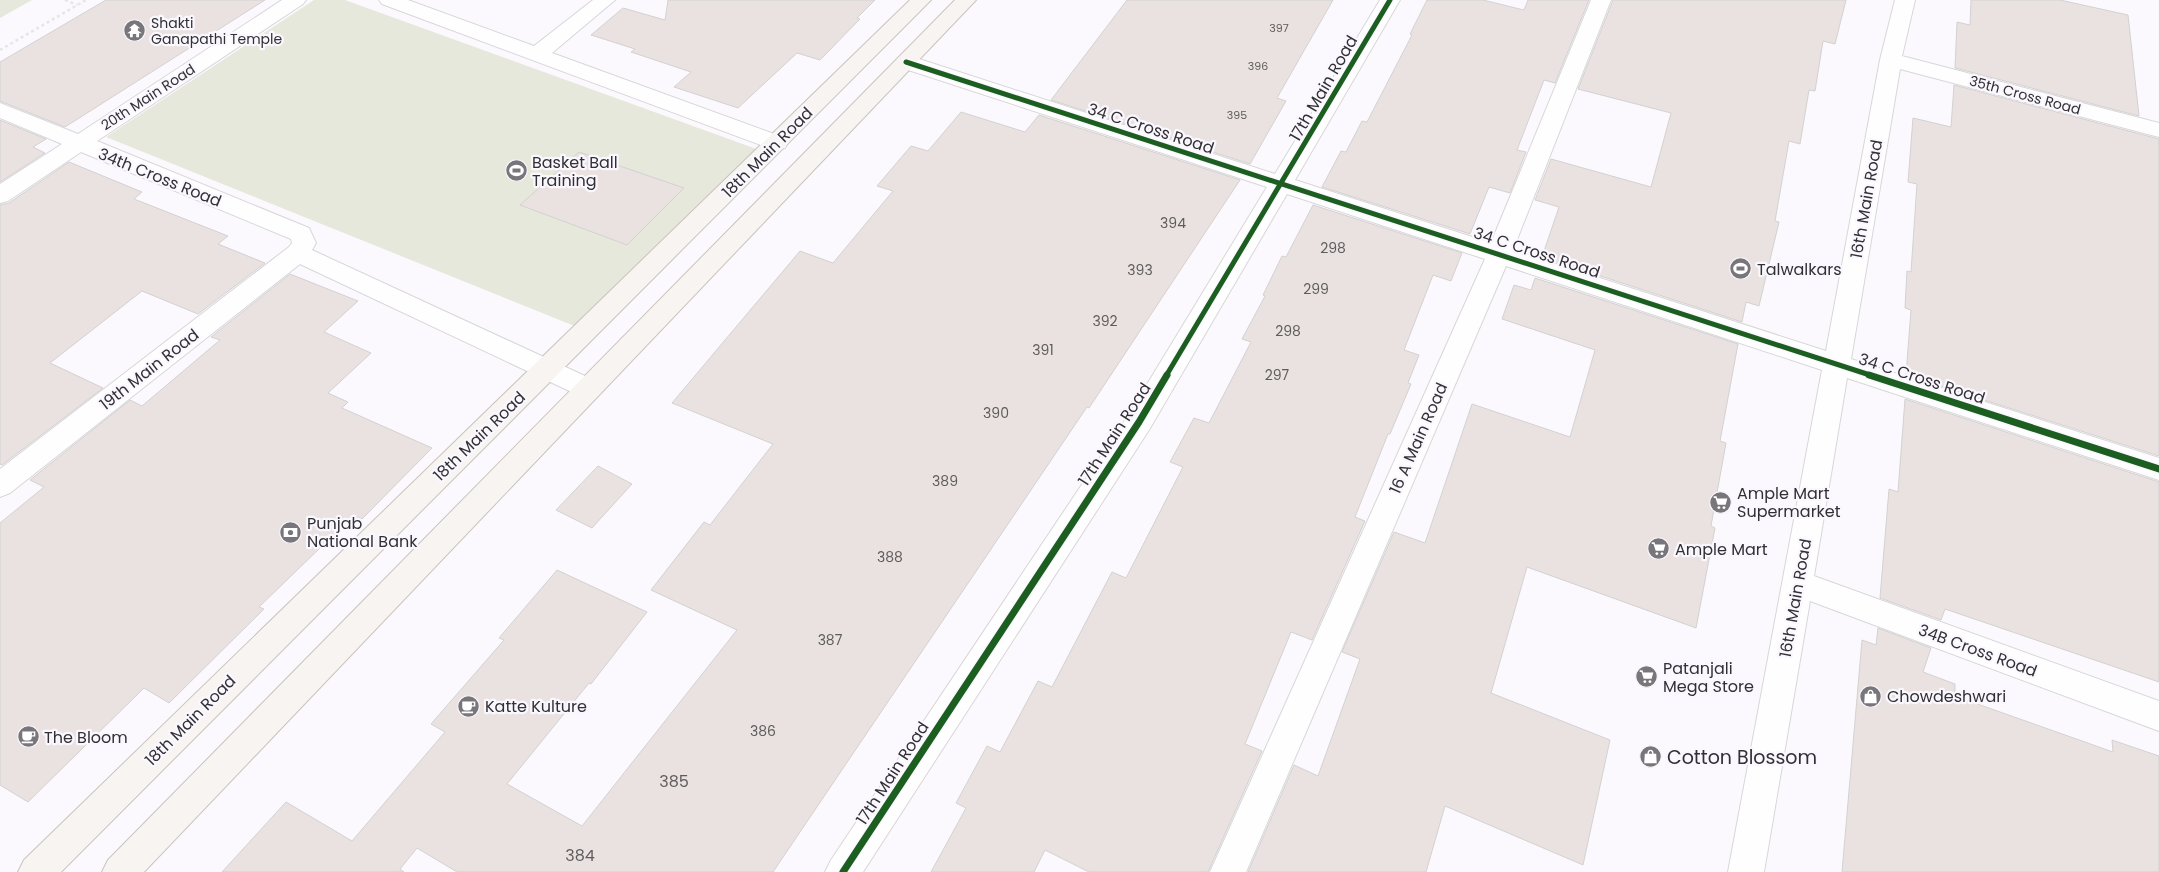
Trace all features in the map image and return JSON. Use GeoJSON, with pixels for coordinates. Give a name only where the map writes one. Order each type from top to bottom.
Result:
{"type":"FeatureCollection","features":[{"type":"Feature","properties":{"kind":"main road","name":"18th Main Road"},"geometry":{"type":"LineString","coordinates":[[36,872],[921,0]]}},
{"type":"Feature","properties":{"kind":"main road"},"geometry":{"type":"LineString","coordinates":[[120,872],[966,0]]}},
{"type":"Feature","properties":{"kind":"street","name":"20th Main Road"},"geometry":{"type":"LineString","coordinates":[[0,194],[296,0]]}},
{"type":"Feature","properties":{"kind":"street"},"geometry":{"type":"LineString","coordinates":[[389,0],[777,143]]}},
{"type":"Feature","properties":{"kind":"street"},"geometry":{"type":"LineString","coordinates":[[537,54],[605,0]]}},
{"type":"Feature","properties":{"kind":"street","name":"17th Main Road"},"geometry":{"type":"LineString","coordinates":[[843,872],[1140,422],[1390,0]]}},
{"type":"Feature","properties":{"kind":"street","name":"16 A Main Road"},"geometry":{"type":"LineString","coordinates":[[1228,872],[1499,254],[1601,0]]}},
{"type":"Feature","properties":{"kind":"street","name":"16th Main Road"},"geometry":{"type":"LineString","coordinates":[[1746,872],[1891,60],[1905,0]]}},
{"type":"Feature","properties":{"kind":"street","name":"35th Cross Road"},"geometry":{"type":"LineString","coordinates":[[1891,60],[2159,130]]}},
{"type":"Feature","properties":{"kind":"street","name":"34 C Cross Road"},"geometry":{"type":"LineString","coordinates":[[906,62],[2159,469]]}},
{"type":"Feature","properties":{"kind":"street","name":"34th Cross Road"},"geometry":{"type":"LineString","coordinates":[[0,110],[78,144],[301,234],[304,243],[298,253]]}},
{"type":"Feature","properties":{"kind":"street"},"geometry":{"type":"LineString","coordinates":[[298,253],[589,389]]}},
{"type":"Feature","properties":{"kind":"street","name":"19th Main Road"},"geometry":{"type":"LineString","coordinates":[[0,485],[298,253]]}},
{"type":"Feature","properties":{"kind":"street","name":"34B Cross Road"},"geometry":{"type":"LineString","coordinates":[[1798,583],[2159,716]]}},
{"type":"Feature","properties":{"kind":"path"},"geometry":{"type":"LineString","coordinates":[[0,8],[14,0]]}},
{"type":"Feature","properties":{"kind":"path"},"geometry":{"type":"LineString","coordinates":[[65,0],[78,5]]}},
{"type":"Feature","properties":{"kind":"path"},"geometry":{"type":"LineString","coordinates":[[0,50],[86,0]]}},
{"type":"Feature","properties":{"kind":"shaded area"},"geometry":{"type":"Polygon","coordinates":[[[0,0],[32,0],[0,18],[0,0]]]}},
{"type":"Feature","properties":{"kind":"shaded area"},"geometry":{"type":"Polygon","coordinates":[[[314,0],[345,0],[765,152],[582,329],[106,137],[314,0]]]}},
{"type":"Feature","properties":{"kind":"building","name":"Shakti Ganapathi Temple"},"geometry":{"type":"Polygon","coordinates":[[[106,0],[265,0],[65,127],[0,101],[0,62],[106,0]]]}},
{"type":"Feature","properties":{"kind":"building"},"geometry":{"type":"Polygon","coordinates":[[[668,0],[875,0],[857,18],[860,19],[820,60],[797,53],[738,108],[674,87],[691,72],[631,52],[635,49],[591,35],[623,8],[665,20],[668,0]]]}},
{"type":"Feature","properties":{"kind":"building"},"geometry":{"type":"Polygon","coordinates":[[[1127,0],[1333,0],[1277,98],[1286,101],[1250,164],[1051,100],[1127,0]]]}},
{"type":"Feature","properties":{"kind":"building"},"geometry":{"type":"Polygon","coordinates":[[[1427,0],[1483,0],[1524,10],[1528,0],[1589,0],[1555,83],[1544,80],[1517,150],[1526,152],[1510,193],[1489,187],[1470,234],[1322,187],[1341,151],[1346,152],[1362,121],[1367,122],[1412,35],[1410,34],[1427,0]]]}},
{"type":"Feature","properties":{"kind":"building"},"geometry":{"type":"Polygon","coordinates":[[[1613,0],[1846,0],[1835,44],[1823,41],[1815,91],[1809,90],[1800,144],[1789,141],[1775,221],[1779,222],[1759,306],[1746,302],[1742,322],[1542,257],[1559,207],[1535,200],[1551,159],[1651,187],[1671,113],[1578,89],[1613,0]]]}},
{"type":"Feature","properties":{"kind":"building"},"geometry":{"type":"Polygon","coordinates":[[[1971,0],[2060,0],[2128,15],[2139,116],[1955,68],[1957,22],[1970,25],[1971,0]]]}},
{"type":"Feature","properties":{"kind":"building"},"geometry":{"type":"Polygon","coordinates":[[[1954,85],[2159,139],[2159,456],[1906,375],[1911,310],[1905,308],[1907,271],[1911,272],[1917,184],[1908,182],[1913,118],[1951,127],[1954,85]]]}},
{"type":"Feature","properties":{"kind":"building"},"geometry":{"type":"Polygon","coordinates":[[[961,112],[1025,132],[1039,115],[1240,180],[1089,408],[1087,407],[773,872],[457,872],[417,848],[400,869],[404,872],[222,872],[286,802],[352,841],[445,732],[431,724],[504,640],[499,638],[557,570],[647,612],[591,684],[589,683],[507,784],[582,826],[737,630],[651,590],[704,522],[710,525],[773,444],[672,403],[800,251],[833,263],[893,191],[877,186],[911,146],[928,151],[961,112]]]}},
{"type":"Feature","properties":{"kind":"building"},"geometry":{"type":"Polygon","coordinates":[[[0,120],[46,139],[33,147],[45,153],[0,182],[0,120]]]}},
{"type":"Feature","properties":{"kind":"building"},"geometry":{"type":"Polygon","coordinates":[[[579,152],[684,188],[627,245],[520,205],[579,152]]]}},
{"type":"Feature","properties":{"kind":"building"},"geometry":{"type":"Polygon","coordinates":[[[69,162],[142,192],[134,199],[228,236],[218,244],[265,263],[198,314],[142,291],[50,363],[103,388],[2,465],[0,464],[0,205],[9,203],[69,162]]]}},
{"type":"Feature","properties":{"kind":"building"},"geometry":{"type":"Polygon","coordinates":[[[1313,205],[1462,253],[1451,281],[1433,275],[1404,350],[1419,355],[1408,383],[1411,384],[1390,434],[1388,434],[1355,517],[1365,521],[1312,640],[1291,632],[1245,744],[1262,751],[1208,872],[1089,872],[1045,850],[1034,872],[931,872],[966,808],[956,803],[987,746],[1000,752],[1038,681],[1052,687],[1112,572],[1126,578],[1183,467],[1170,462],[1194,418],[1209,423],[1251,342],[1242,339],[1265,296],[1263,295],[1282,256],[1286,257],[1313,205]]]}},
{"type":"Feature","properties":{"kind":"building"},"geometry":{"type":"Polygon","coordinates":[[[290,274],[358,301],[324,332],[371,353],[328,393],[348,402],[342,408],[432,448],[362,519],[353,516],[259,607],[264,609],[169,703],[144,688],[28,802],[0,785],[0,523],[44,487],[30,480],[130,400],[142,406],[220,340],[211,337],[290,274]]]}},
{"type":"Feature","properties":{"kind":"building"},"geometry":{"type":"Polygon","coordinates":[[[1535,278],[1738,344],[1720,441],[1726,443],[1711,526],[1715,528],[1696,628],[1527,567],[1491,693],[1610,740],[1583,865],[1445,806],[1426,872],[1248,872],[1294,765],[1318,776],[1360,659],[1342,652],[1394,532],[1425,543],[1472,404],[1570,437],[1595,350],[1502,319],[1514,285],[1531,290],[1535,278]]]}},
{"type":"Feature","properties":{"kind":"building"},"geometry":{"type":"Polygon","coordinates":[[[1905,399],[2159,482],[2159,682],[1945,609],[1941,620],[1880,598],[1889,489],[1898,492],[1905,399]]]}},
{"type":"Feature","properties":{"kind":"building"},"geometry":{"type":"Polygon","coordinates":[[[598,466],[632,484],[592,528],[556,510],[598,466]]]}},
{"type":"Feature","properties":{"kind":"building"},"geometry":{"type":"Polygon","coordinates":[[[1878,628],[1931,648],[1923,672],[1955,684],[1955,696],[2113,752],[2112,740],[2159,756],[2159,872],[1842,872],[1862,640],[1876,645],[1878,628]]]}},
{"type":"Feature","properties":{"kind":"cycle path"},"geometry":{"type":"LineString","coordinates":[[843,872],[1139,422],[1390,0]]}},
{"type":"Feature","properties":{"kind":"cycle path"},"geometry":{"type":"LineString","coordinates":[[906,62],[2159,469]]}},
{"type":"Feature","properties":{"kind":"place","name":"Shakti Ganapathi Temple"},"geometry":{"type":"Point","coordinates":[135,31]}},
{"type":"Feature","properties":{"kind":"place","name":"Basket Ball Training"},"geometry":{"type":"Point","coordinates":[516,171]}},
{"type":"Feature","properties":{"kind":"place","name":"Talwalkars"},"geometry":{"type":"Point","coordinates":[1741,269]}},
{"type":"Feature","properties":{"kind":"place","name":"Ample Mart Supermarket"},"geometry":{"type":"Point","coordinates":[1721,502]}},
{"type":"Feature","properties":{"kind":"place","name":"Punjab National Bank"},"geometry":{"type":"Point","coordinates":[291,532]}},
{"type":"Feature","properties":{"kind":"place","name":"Ample Mart"},"geometry":{"type":"Point","coordinates":[1659,549]}},
{"type":"Feature","properties":{"kind":"place","name":"Patanjali Mega Store"},"geometry":{"type":"Point","coordinates":[1647,677]}},
{"type":"Feature","properties":{"kind":"place","name":"Chowdeshwari"},"geometry":{"type":"Point","coordinates":[1871,696]}},
{"type":"Feature","properties":{"kind":"place","name":"Katte Kulture"},"geometry":{"type":"Point","coordinates":[469,706]}},
{"type":"Feature","properties":{"kind":"place","name":"The Bloom"},"geometry":{"type":"Point","coordinates":[28,737]}},
{"type":"Feature","properties":{"kind":"place","name":"Cotton Blossom"},"geometry":{"type":"Point","coordinates":[1651,757]}}]}
